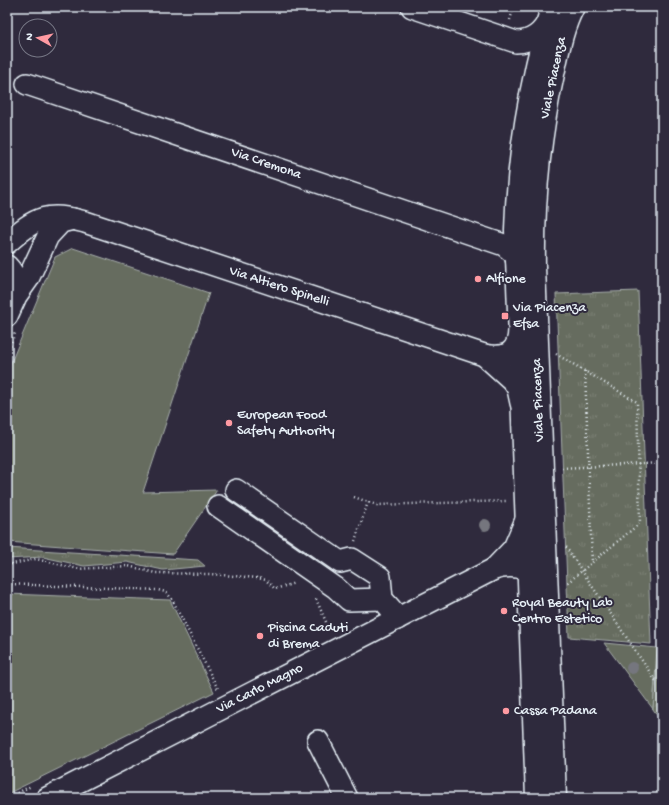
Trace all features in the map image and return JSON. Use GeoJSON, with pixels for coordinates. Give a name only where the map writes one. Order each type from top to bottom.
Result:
{"type":"FeatureCollection","features":[{"type":"Feature","properties":{"kind":"main road","name":"Viale Piacenza"},"geometry":{"type":"LineString","coordinates":[[555,798],[534,224],[537,179],[547,102],[562,36],[573,7]]}},
{"type":"Feature","properties":{"kind":"main road","name":"Viale Piacenza"},"geometry":{"type":"LineString","coordinates":[[537,798],[519,331],[512,247],[521,160],[536,68],[550,13]]}},
{"type":"Feature","properties":{"kind":"street"},"geometry":{"type":"LineString","coordinates":[[412,7],[521,42],[534,38],[544,29],[550,13]]}},
{"type":"Feature","properties":{"kind":"street"},"geometry":{"type":"LineString","coordinates":[[505,38],[531,53],[536,60],[536,68]]}},
{"type":"Feature","properties":{"kind":"street","name":"Via Cremona"},"geometry":{"type":"LineString","coordinates":[[27,84],[512,247]]}},
{"type":"Feature","properties":{"kind":"street","name":"Via Altiero Spinelli"},"geometry":{"type":"LineString","coordinates":[[7,242],[24,228],[47,217],[58,216],[484,355],[503,355],[511,353],[518,344],[519,331]]}},
{"type":"Feature","properties":{"kind":"street"},"geometry":{"type":"LineString","coordinates":[[11,313],[48,236],[61,222],[73,220]]}},
{"type":"Feature","properties":{"kind":"street"},"geometry":{"type":"LineString","coordinates":[[7,266],[16,282],[11,313]]}},
{"type":"Feature","properties":{"kind":"street","name":"Via Altiero Spinelli"},"geometry":{"type":"LineString","coordinates":[[484,355],[510,377],[516,385],[522,410]]}},
{"type":"Feature","properties":{"kind":"street"},"geometry":{"type":"LineString","coordinates":[[236,490],[340,562],[352,559],[380,577],[382,599],[391,608],[397,619]]}},
{"type":"Feature","properties":{"kind":"street"},"geometry":{"type":"LineString","coordinates":[[218,506],[336,588],[349,600],[382,599]]}},
{"type":"Feature","properties":{"kind":"street","name":"Via Carlo Magno"},"geometry":{"type":"LineString","coordinates":[[494,569],[514,548],[526,520]]}},
{"type":"Feature","properties":{"kind":"street","name":"Via Carlo Magno"},"geometry":{"type":"LineString","coordinates":[[41,791],[338,649],[494,569],[503,567],[519,568],[526,571],[529,578]]}},
{"type":"Feature","properties":{"kind":"street"},"geometry":{"type":"LineString","coordinates":[[318,741],[347,798]]}},
{"type":"Feature","properties":{"kind":"path"},"geometry":{"type":"LineString","coordinates":[[7,352],[11,313]]}},
{"type":"Feature","properties":{"kind":"path"},"geometry":{"type":"LineString","coordinates":[[553,351],[637,402],[640,523],[563,586]]}},
{"type":"Feature","properties":{"kind":"path"},"geometry":{"type":"LineString","coordinates":[[585,371],[592,562]]}},
{"type":"Feature","properties":{"kind":"path"},"geometry":{"type":"LineString","coordinates":[[559,468],[662,463]]}},
{"type":"Feature","properties":{"kind":"path"},"geometry":{"type":"LineString","coordinates":[[506,494],[507,509]]}},
{"type":"Feature","properties":{"kind":"path"},"geometry":{"type":"LineString","coordinates":[[354,497],[377,505],[507,501]]}},
{"type":"Feature","properties":{"kind":"path"},"geometry":{"type":"LineString","coordinates":[[562,542],[655,680],[662,681]]}},
{"type":"Feature","properties":{"kind":"path"},"geometry":{"type":"LineString","coordinates":[[7,565],[36,559],[79,569],[128,566],[155,573],[210,574],[258,578],[266,580],[275,589],[299,583]]}},
{"type":"Feature","properties":{"kind":"path"},"geometry":{"type":"LineString","coordinates":[[7,584],[158,590],[166,592],[172,599],[220,693]]}},
{"type":"Feature","properties":{"kind":"path"},"geometry":{"type":"LineString","coordinates":[[314,594],[338,649]]}},
{"type":"Feature","properties":{"kind":"path"},"geometry":{"type":"LineString","coordinates":[[7,798],[41,791]]}},
{"type":"Feature","properties":{"kind":"green space"},"geometry":{"type":"Polygon","coordinates":[[[73,248],[209,293],[143,492],[217,490],[173,554],[7,542],[7,372],[55,257],[73,248]]]}},
{"type":"Feature","properties":{"kind":"green space"},"geometry":{"type":"Polygon","coordinates":[[[638,291],[651,644],[569,637],[556,294],[638,291]]]}},
{"type":"Feature","properties":{"kind":"green space"},"geometry":{"type":"Polygon","coordinates":[[[7,548],[198,560],[205,566],[163,570],[127,562],[84,566],[43,557],[7,559],[7,548]]]}},
{"type":"Feature","properties":{"kind":"green space"},"geometry":{"type":"Polygon","coordinates":[[[7,594],[170,600],[214,692],[7,794],[7,594]]]}},
{"type":"Feature","properties":{"kind":"green space"},"geometry":{"type":"Polygon","coordinates":[[[604,643],[657,648],[653,709],[604,643]]]}},
{"type":"Feature","properties":{"kind":"green space"},"geometry":{"type":"Polygon","coordinates":[[[658,648],[662,648],[662,723],[653,709],[658,648]]]}},
{"type":"Feature","properties":{"kind":"place","name":"Alfione"},"geometry":{"type":"Point","coordinates":[478,279]}},
{"type":"Feature","properties":{"kind":"place","name":"Via Piacenza Efsa"},"geometry":{"type":"Point","coordinates":[505,316]}},
{"type":"Feature","properties":{"kind":"place","name":"European Food Safety Authority"},"geometry":{"type":"Point","coordinates":[229,423]}},
{"type":"Feature","properties":{"kind":"place","name":"Royal Beauty Lab Centro Estetico"},"geometry":{"type":"Point","coordinates":[504,611]}},
{"type":"Feature","properties":{"kind":"place","name":"Piscina Caduti di Brema"},"geometry":{"type":"Point","coordinates":[260,636]}},
{"type":"Feature","properties":{"kind":"place","name":"Cassa Padana"},"geometry":{"type":"Point","coordinates":[506,711]}}]}
